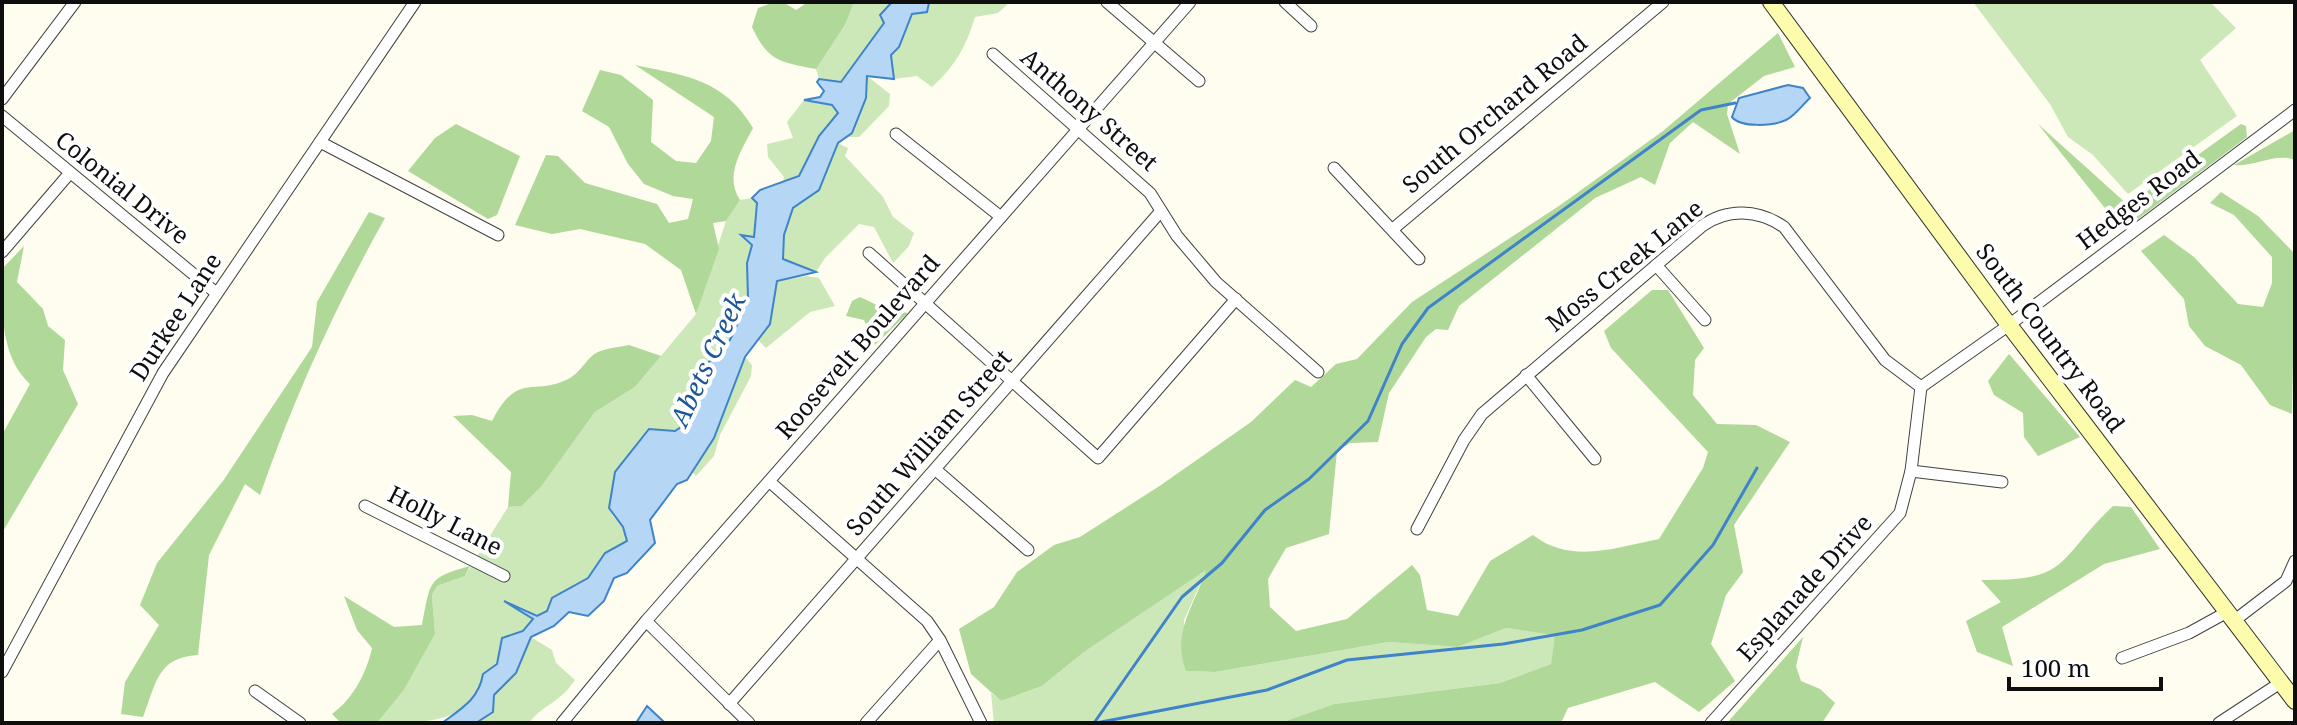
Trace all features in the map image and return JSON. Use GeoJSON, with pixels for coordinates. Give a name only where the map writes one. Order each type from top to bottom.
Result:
{"type":"FeatureCollection","features":[{"type":"Feature","properties":{"kind":"main road","name":"South Country Road"},"geometry":{"type":"LineString","coordinates":[[1771,2],[2009,325],[2295,701]]}},
{"type":"Feature","properties":{"kind":"street"},"geometry":{"type":"LineString","coordinates":[[2,99],[75,2]]}},
{"type":"Feature","properties":{"kind":"street","name":"Durkee Lane"},"geometry":{"type":"LineString","coordinates":[[2,672],[163,373],[215,292],[415,2]]}},
{"type":"Feature","properties":{"kind":"street"},"geometry":{"type":"LineString","coordinates":[[1107,2],[1199,81]]}},
{"type":"Feature","properties":{"kind":"street","name":"Roosevelt Boulevard"},"geometry":{"type":"LineString","coordinates":[[562,723],[646,621],[1190,2]]}},
{"type":"Feature","properties":{"kind":"street"},"geometry":{"type":"LineString","coordinates":[[1285,2],[1311,26]]}},
{"type":"Feature","properties":{"kind":"street","name":"South Orchard Road"},"geometry":{"type":"LineString","coordinates":[[1393,229],[1663,2]]}},
{"type":"Feature","properties":{"kind":"street","name":"Anthony Street"},"geometry":{"type":"LineString","coordinates":[[993,54],[1150,193],[1195,258],[1318,372]]}},
{"type":"Feature","properties":{"kind":"street","name":"Hedges Road"},"geometry":{"type":"LineString","coordinates":[[2009,325],[2295,110]]}},
{"type":"Feature","properties":{"kind":"street","name":"Colonial Drive"},"geometry":{"type":"LineString","coordinates":[[2,116],[215,292]]}},
{"type":"Feature","properties":{"kind":"street"},"geometry":{"type":"LineString","coordinates":[[896,134],[1001,217]]}},
{"type":"Feature","properties":{"kind":"street"},"geometry":{"type":"LineString","coordinates":[[320,142],[498,235]]}},
{"type":"Feature","properties":{"kind":"street"},"geometry":{"type":"LineString","coordinates":[[1334,168],[1419,259]]}},
{"type":"Feature","properties":{"kind":"street"},"geometry":{"type":"LineString","coordinates":[[2,252],[69,174]]}},
{"type":"Feature","properties":{"kind":"street","name":"South William Street"},"geometry":{"type":"LineString","coordinates":[[729,704],[1161,211]]}},
{"type":"Feature","properties":{"kind":"street","name":"Moss Creek Lane"},"geometry":{"type":"LineString","coordinates":[[1417,529],[1473,424],[1526,375],[1712,219],[1742,212],[1772,219],[1796,239],[1885,360],[1921,387]]}},
{"type":"Feature","properties":{"kind":"street"},"geometry":{"type":"LineString","coordinates":[[869,253],[1098,458],[1236,299]]}},
{"type":"Feature","properties":{"kind":"street"},"geometry":{"type":"LineString","coordinates":[[1656,265],[1705,320]]}},
{"type":"Feature","properties":{"kind":"street"},"geometry":{"type":"LineString","coordinates":[[1921,387],[2009,325]]}},
{"type":"Feature","properties":{"kind":"street"},"geometry":{"type":"LineString","coordinates":[[1526,375],[1595,459]]}},
{"type":"Feature","properties":{"kind":"street","name":"Esplanade Drive"},"geometry":{"type":"LineString","coordinates":[[1711,723],[1888,530],[1900,513],[1911,471],[1921,387]]}},
{"type":"Feature","properties":{"kind":"street"},"geometry":{"type":"LineString","coordinates":[[936,470],[1028,550]]}},
{"type":"Feature","properties":{"kind":"street"},"geometry":{"type":"LineString","coordinates":[[1911,471],[2002,482]]}},
{"type":"Feature","properties":{"kind":"street"},"geometry":{"type":"LineString","coordinates":[[770,482],[927,621],[940,640],[981,723]]}},
{"type":"Feature","properties":{"kind":"street","name":"Holly Lane"},"geometry":{"type":"LineString","coordinates":[[365,506],[504,576]]}},
{"type":"Feature","properties":{"kind":"street"},"geometry":{"type":"LineString","coordinates":[[2122,658],[2232,616],[2286,581],[2295,561]]}},
{"type":"Feature","properties":{"kind":"street"},"geometry":{"type":"LineString","coordinates":[[646,621],[749,723]]}},
{"type":"Feature","properties":{"kind":"street"},"geometry":{"type":"LineString","coordinates":[[866,723],[940,640]]}},
{"type":"Feature","properties":{"kind":"street"},"geometry":{"type":"LineString","coordinates":[[2219,723],[2280,683]]}},
{"type":"Feature","properties":{"kind":"street"},"geometry":{"type":"LineString","coordinates":[[255,691],[300,723]]}},
{"type":"Feature","properties":{"kind":"green space"},"geometry":{"type":"Polygon","coordinates":[[[783,2],[796,10],[808,2],[854,2],[845,25],[816,69],[777,58],[758,39],[752,27],[758,8],[783,2]]]}},
{"type":"Feature","properties":{"kind":"green space"},"geometry":{"type":"Polygon","coordinates":[[[854,2],[892,2],[888,4],[884,23],[841,83],[819,79],[816,69],[845,25],[854,2]]]}},
{"type":"Feature","properties":{"kind":"green space"},"geometry":{"type":"Polygon","coordinates":[[[928,2],[1010,2],[998,13],[975,17],[959,55],[932,87],[917,76],[894,79],[891,55],[900,44],[912,14],[926,11],[928,2]]]}},
{"type":"Feature","properties":{"kind":"green space"},"geometry":{"type":"Polygon","coordinates":[[[1973,2],[2210,2],[2236,28],[2200,60],[2237,116],[2128,194],[2093,155],[2068,137],[2050,104],[1973,2]]]}},
{"type":"Feature","properties":{"kind":"green space"},"geometry":{"type":"Polygon","coordinates":[[[1778,33],[1795,67],[1764,76],[1728,104],[1727,114],[1740,154],[1693,122],[1670,143],[1655,185],[1641,177],[1595,198],[1459,306],[1448,330],[1436,329],[1426,337],[1389,393],[1378,442],[1350,443],[1337,451],[1329,534],[1286,548],[1268,579],[1270,607],[1296,631],[1347,619],[1412,565],[1420,575],[1427,610],[1458,616],[1490,561],[1533,535],[1548,544],[1578,552],[1659,539],[1703,468],[1708,452],[1611,348],[1604,331],[1652,290],[1668,290],[1704,348],[1695,360],[1693,395],[1717,424],[1756,425],[1790,442],[1734,525],[1743,572],[1726,595],[1711,644],[1735,681],[1699,712],[1655,682],[1568,708],[1561,723],[1280,723],[1334,704],[1500,683],[1551,664],[1555,635],[1506,628],[1458,647],[1389,642],[1215,672],[1186,671],[1181,644],[1183,632],[1206,570],[1084,652],[1042,686],[1001,701],[971,674],[959,629],[994,607],[1017,572],[1054,545],[1080,537],[1161,485],[1251,422],[1295,380],[1311,387],[1336,364],[1357,359],[1412,302],[1559,206],[1663,131],[1778,33]]]}},
{"type":"Feature","properties":{"kind":"green space"},"geometry":{"type":"Polygon","coordinates":[[[635,65],[687,77],[716,89],[730,99],[753,128],[734,173],[735,191],[740,200],[726,221],[713,223],[719,249],[696,314],[681,270],[645,244],[580,229],[552,234],[515,225],[546,155],[558,156],[585,183],[657,204],[669,223],[688,219],[693,199],[673,196],[644,184],[628,164],[609,127],[582,111],[600,70],[621,75],[653,100],[651,142],[676,161],[696,163],[711,141],[714,117],[635,65]]]}},
{"type":"Feature","properties":{"kind":"green space"},"geometry":{"type":"Polygon","coordinates":[[[867,76],[890,94],[889,106],[859,137],[846,137],[852,133],[867,76]]]}},
{"type":"Feature","properties":{"kind":"green space"},"geometry":{"type":"Polygon","coordinates":[[[804,100],[832,105],[838,113],[819,136],[799,177],[782,185],[784,177],[768,157],[767,144],[793,138],[787,122],[804,100]]]}},
{"type":"Feature","properties":{"kind":"green space"},"geometry":{"type":"Polygon","coordinates":[[[456,124],[520,156],[497,215],[488,219],[408,171],[435,138],[456,124]]]}},
{"type":"Feature","properties":{"kind":"green space"},"geometry":{"type":"Polygon","coordinates":[[[2038,124],[2128,205],[2241,124],[2246,126],[2247,137],[2130,225],[2120,227],[2038,124]]]}},
{"type":"Feature","properties":{"kind":"green space"},"geometry":{"type":"Polygon","coordinates":[[[2295,130],[2295,160],[2280,158],[2234,165],[2295,130]]]}},
{"type":"Feature","properties":{"kind":"green space"},"geometry":{"type":"Polygon","coordinates":[[[838,143],[848,148],[845,156],[883,197],[893,217],[914,233],[909,246],[893,263],[874,227],[859,224],[825,258],[816,272],[782,259],[784,235],[793,208],[819,190],[838,143]]]}},
{"type":"Feature","properties":{"kind":"green space"},"geometry":{"type":"Polygon","coordinates":[[[2221,192],[2258,216],[2295,254],[2292,414],[2270,405],[2241,365],[2205,346],[2189,326],[2184,299],[2141,251],[2164,235],[2194,257],[2238,304],[2263,307],[2272,283],[2272,257],[2234,215],[2210,203],[2221,192]]]}},
{"type":"Feature","properties":{"kind":"green space"},"geometry":{"type":"Polygon","coordinates":[[[752,198],[757,203],[754,238],[743,236],[752,245],[747,263],[748,298],[734,332],[723,353],[698,369],[702,382],[684,425],[676,431],[648,429],[615,472],[612,515],[623,527],[627,541],[605,553],[588,578],[552,598],[547,611],[537,616],[513,606],[534,619],[523,631],[502,638],[497,664],[484,674],[478,691],[457,712],[427,721],[377,723],[404,690],[435,634],[432,595],[437,586],[465,576],[508,507],[522,506],[541,487],[595,412],[635,387],[696,314],[726,221],[740,200],[752,198]]]}},
{"type":"Feature","properties":{"kind":"green space"},"geometry":{"type":"Polygon","coordinates":[[[369,212],[385,218],[316,354],[260,495],[245,484],[209,555],[198,655],[184,657],[166,667],[155,683],[143,717],[121,714],[125,682],[159,625],[140,605],[157,563],[223,481],[312,347],[317,302],[369,212]]]}},
{"type":"Feature","properties":{"kind":"green space"},"geometry":{"type":"Polygon","coordinates":[[[24,246],[17,282],[43,309],[48,326],[65,340],[63,370],[78,404],[2,533],[2,435],[30,384],[20,373],[8,347],[3,317],[2,269],[24,246]]]}},
{"type":"Feature","properties":{"kind":"green space"},"geometry":{"type":"Polygon","coordinates":[[[807,276],[819,278],[835,306],[810,312],[766,348],[758,340],[770,324],[777,281],[807,276]]]}},
{"type":"Feature","properties":{"kind":"green space"},"geometry":{"type":"Polygon","coordinates":[[[860,297],[883,308],[908,313],[875,345],[864,320],[846,316],[852,301],[860,297]]]}},
{"type":"Feature","properties":{"kind":"green space"},"geometry":{"type":"Polygon","coordinates":[[[629,345],[661,356],[635,387],[595,412],[541,487],[522,506],[508,507],[511,472],[453,416],[472,415],[492,421],[502,405],[519,390],[570,378],[598,352],[629,345]]]}},
{"type":"Feature","properties":{"kind":"green space"},"geometry":{"type":"Polygon","coordinates":[[[2009,354],[2080,437],[2038,456],[2024,437],[2023,413],[1994,395],[1988,381],[2009,354]]]}},
{"type":"Feature","properties":{"kind":"green space"},"geometry":{"type":"Polygon","coordinates":[[[745,357],[752,365],[751,376],[720,435],[714,456],[696,476],[692,472],[714,438],[745,357]]]}},
{"type":"Feature","properties":{"kind":"green space"},"geometry":{"type":"Polygon","coordinates":[[[2113,506],[2131,507],[2160,549],[2104,564],[2002,627],[2013,666],[1977,652],[1966,621],[2001,602],[1981,580],[2032,577],[2047,572],[2070,554],[2113,506]]]}},
{"type":"Feature","properties":{"kind":"green space"},"geometry":{"type":"Polygon","coordinates":[[[470,566],[465,576],[437,586],[432,595],[435,634],[404,690],[377,723],[341,723],[332,714],[358,684],[372,648],[357,630],[344,596],[394,627],[422,625],[433,584],[445,574],[470,566]]]}},
{"type":"Feature","properties":{"kind":"green space"},"geometry":{"type":"Polygon","coordinates":[[[1207,569],[1184,620],[1186,671],[1215,672],[1389,642],[1458,647],[1506,628],[1556,634],[1551,664],[1500,683],[1334,704],[1280,723],[994,723],[991,693],[1001,701],[1042,686],[1084,652],[1207,569]]]}},
{"type":"Feature","properties":{"kind":"green space"},"geometry":{"type":"Polygon","coordinates":[[[531,637],[552,650],[556,663],[575,680],[529,723],[476,723],[493,712],[494,695],[516,674],[531,637]]]}},
{"type":"Feature","properties":{"kind":"green space"},"geometry":{"type":"Polygon","coordinates":[[[1803,637],[1796,666],[1801,681],[1820,689],[1835,703],[1822,723],[1727,723],[1803,637]]]}},
{"type":"Feature","properties":{"kind":"water"},"geometry":{"type":"Polygon","coordinates":[[[892,2],[929,3],[927,12],[912,14],[899,47],[891,55],[894,79],[867,76],[866,98],[852,133],[838,143],[819,190],[793,208],[784,235],[783,259],[816,272],[777,281],[770,324],[745,357],[714,438],[687,480],[677,484],[650,520],[655,543],[627,573],[614,578],[604,601],[588,616],[569,612],[554,626],[531,637],[516,673],[494,695],[493,712],[476,723],[442,723],[468,703],[478,690],[483,674],[497,664],[502,638],[523,631],[533,619],[504,601],[537,616],[547,611],[552,598],[588,578],[605,553],[627,541],[623,527],[609,508],[615,472],[649,429],[675,431],[684,425],[702,382],[697,369],[723,353],[748,298],[747,263],[752,245],[741,235],[754,237],[757,203],[752,198],[760,190],[799,176],[819,136],[838,113],[832,105],[804,100],[820,97],[824,91],[817,82],[819,79],[841,82],[884,23],[880,15],[892,2]]]}},
{"type":"Feature","properties":{"kind":"water"},"geometry":{"type":"Polygon","coordinates":[[[1788,85],[1803,88],[1810,98],[1789,118],[1758,125],[1742,123],[1732,117],[1739,98],[1788,85]]]}},
{"type":"Feature","properties":{"kind":"water"},"geometry":{"type":"Polygon","coordinates":[[[647,706],[664,722],[665,723],[636,723],[647,706]]]}},
{"type":"Feature","properties":{"kind":"waterway"},"geometry":{"type":"LineString","coordinates":[[1094,723],[1182,597],[1222,563],[1265,510],[1309,479],[1368,421],[1402,344],[1428,308],[1701,110],[1735,103]]}},
{"type":"Feature","properties":{"kind":"waterway"},"geometry":{"type":"LineString","coordinates":[[1096,723],[1267,690],[1347,660],[1503,644],[1582,630],[1660,605],[1713,545],[1757,468]]}},
{"type":"Feature","properties":{"kind":"water label","name":"Abets Creek"},"geometry":{"type":"Point","coordinates":[708,360]}}]}
